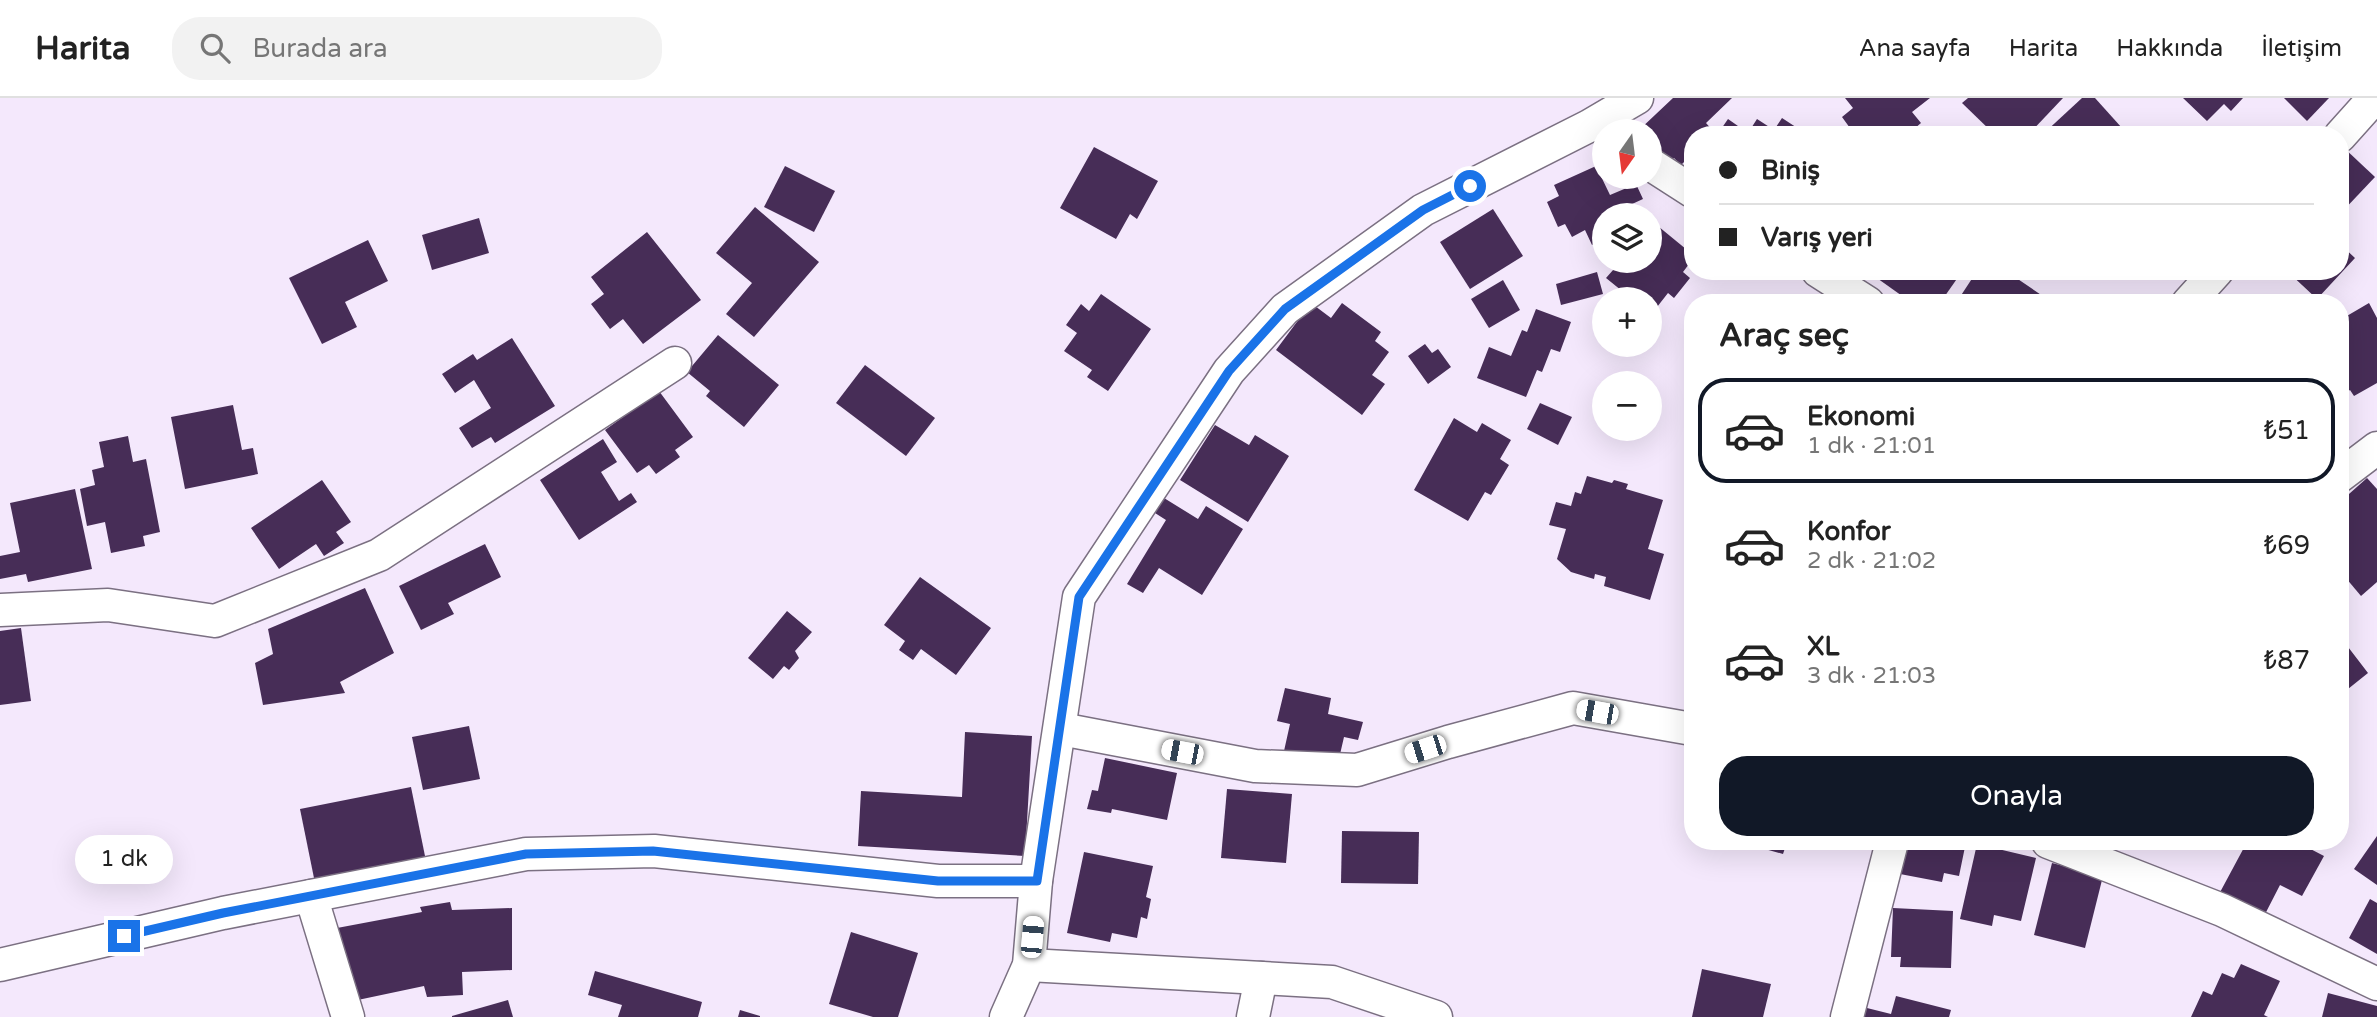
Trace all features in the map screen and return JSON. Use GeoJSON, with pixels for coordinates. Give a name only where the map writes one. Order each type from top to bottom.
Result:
{"type":"FeatureCollection","features":[{"type":"Feature","properties":{"kind":"street"},"geometry":{"type":"LineString","coordinates":[[1612,119],[1637,98]]}},
{"type":"Feature","properties":{"kind":"street"},"geometry":{"type":"LineString","coordinates":[[2349,126],[2374,98]]}},
{"type":"Feature","properties":{"kind":"street"},"geometry":{"type":"LineString","coordinates":[[1006,1017],[1030,965],[1037,881],[1079,597],[1229,371],[1285,309],[1423,210],[1592,133]]}},
{"type":"Feature","properties":{"kind":"street"},"geometry":{"type":"LineString","coordinates":[[1662,172],[1684,186]]}},
{"type":"Feature","properties":{"kind":"street"},"geometry":{"type":"LineString","coordinates":[[1832,280],[1854,294]]}},
{"type":"Feature","properties":{"kind":"street"},"geometry":{"type":"LineString","coordinates":[[2196,294],[2209,280]]}},
{"type":"Feature","properties":{"kind":"street"},"geometry":{"type":"LineString","coordinates":[[0,610],[108,605],[215,621],[379,555],[675,363]]}},
{"type":"Feature","properties":{"kind":"street"},"geometry":{"type":"LineString","coordinates":[[2349,469],[2377,448]]}},
{"type":"Feature","properties":{"kind":"street"},"geometry":{"type":"LineString","coordinates":[[1061,729],[1255,766],[1357,770],[1573,708],[1684,728]]}},
{"type":"Feature","properties":{"kind":"street"},"geometry":{"type":"LineString","coordinates":[[1847,1017],[1890,850]]}},
{"type":"Feature","properties":{"kind":"street"},"geometry":{"type":"LineString","coordinates":[[2068,850],[2222,910],[2377,984]]}},
{"type":"Feature","properties":{"kind":"street"},"geometry":{"type":"LineString","coordinates":[[0,965],[223,913],[526,854],[653,851],[938,881],[1037,881]]}},
{"type":"Feature","properties":{"kind":"street"},"geometry":{"type":"LineString","coordinates":[[311,896],[348,1017]]}},
{"type":"Feature","properties":{"kind":"street"},"geometry":{"type":"LineString","coordinates":[[1030,965],[1332,982],[1436,1017]]}},
{"type":"Feature","properties":{"kind":"street"},"geometry":{"type":"LineString","coordinates":[[1252,1017],[1261,978]]}},
{"type":"Feature","properties":{"kind":"building"},"geometry":{"type":"Polygon","coordinates":[[[1673,98],[1732,98],[1706,123],[1709,126],[1684,126],[1684,162],[1681,165],[1674,158],[1666,165],[1662,161],[1662,119],[1651,119],[1673,98]]]}},
{"type":"Feature","properties":{"kind":"building"},"geometry":{"type":"Polygon","coordinates":[[[1845,98],[1930,98],[1912,112],[1921,123],[1918,126],[1848,126],[1842,117],[1853,108],[1845,98]]]}},
{"type":"Feature","properties":{"kind":"building"},"geometry":{"type":"Polygon","coordinates":[[[1968,98],[2063,98],[2037,126],[1986,126],[1962,103],[1968,98]]]}},
{"type":"Feature","properties":{"kind":"building"},"geometry":{"type":"Polygon","coordinates":[[[2082,98],[2095,98],[2120,126],[2052,126],[2082,98]]]}},
{"type":"Feature","properties":{"kind":"building"},"geometry":{"type":"Polygon","coordinates":[[[2183,98],[2243,98],[2231,111],[2224,104],[2207,121],[2183,98]]]}},
{"type":"Feature","properties":{"kind":"building"},"geometry":{"type":"Polygon","coordinates":[[[2284,98],[2329,98],[2307,121],[2284,98]]]}},
{"type":"Feature","properties":{"kind":"building"},"geometry":{"type":"Polygon","coordinates":[[[1782,118],[1794,126],[1777,126],[1782,118]]]}},
{"type":"Feature","properties":{"kind":"building"},"geometry":{"type":"Polygon","coordinates":[[[1728,119],[1738,126],[1723,126],[1728,119]]]}},
{"type":"Feature","properties":{"kind":"building"},"geometry":{"type":"Polygon","coordinates":[[[1757,119],[1768,126],[1752,126],[1757,119]]]}},
{"type":"Feature","properties":{"kind":"building"},"geometry":{"type":"Polygon","coordinates":[[[1094,147],[1158,181],[1137,219],[1130,214],[1116,239],[1060,208],[1094,147]]]}},
{"type":"Feature","properties":{"kind":"building"},"geometry":{"type":"Polygon","coordinates":[[[2349,153],[2375,177],[2349,204],[2349,153]]]}},
{"type":"Feature","properties":{"kind":"building"},"geometry":{"type":"Polygon","coordinates":[[[785,166],[835,191],[814,232],[764,207],[785,166]]]}},
{"type":"Feature","properties":{"kind":"building"},"geometry":{"type":"Polygon","coordinates":[[[1592,168],[1592,189],[1607,189],[1610,195],[1624,189],[1638,189],[1643,199],[1634,203],[1592,203],[1592,245],[1585,230],[1572,237],[1565,224],[1558,227],[1547,202],[1559,196],[1554,185],[1592,168]]]}},
{"type":"Feature","properties":{"kind":"building"},"geometry":{"type":"Polygon","coordinates":[[[755,207],[819,262],[754,337],[726,314],[752,283],[716,253],[755,207]]]}},
{"type":"Feature","properties":{"kind":"building"},"geometry":{"type":"Polygon","coordinates":[[[1493,209],[1523,256],[1470,289],[1440,242],[1493,209]]]}},
{"type":"Feature","properties":{"kind":"building"},"geometry":{"type":"Polygon","coordinates":[[[479,218],[489,253],[432,270],[422,235],[479,218]]]}},
{"type":"Feature","properties":{"kind":"building"},"geometry":{"type":"Polygon","coordinates":[[[1662,229],[1684,247],[1684,280],[1688,280],[1674,298],[1668,293],[1662,301],[1662,287],[1617,287],[1606,278],[1610,273],[1662,273],[1662,229]]]}},
{"type":"Feature","properties":{"kind":"building"},"geometry":{"type":"Polygon","coordinates":[[[647,232],[701,300],[643,344],[623,319],[610,329],[591,304],[604,294],[591,277],[647,232]]]}},
{"type":"Feature","properties":{"kind":"building"},"geometry":{"type":"Polygon","coordinates":[[[368,240],[388,281],[345,302],[357,327],[322,344],[289,278],[368,240]]]}},
{"type":"Feature","properties":{"kind":"building"},"geometry":{"type":"Polygon","coordinates":[[[2349,252],[2355,258],[2349,264],[2349,252]]]}},
{"type":"Feature","properties":{"kind":"building"},"geometry":{"type":"Polygon","coordinates":[[[1597,273],[1601,287],[1592,287],[1592,297],[1561,305],[1556,284],[1597,273]]]}},
{"type":"Feature","properties":{"kind":"building"},"geometry":{"type":"Polygon","coordinates":[[[1503,280],[1520,310],[1489,328],[1471,299],[1503,280]]]}},
{"type":"Feature","properties":{"kind":"building"},"geometry":{"type":"Polygon","coordinates":[[[1880,280],[1956,280],[1946,294],[1899,294],[1880,280]]]}},
{"type":"Feature","properties":{"kind":"building"},"geometry":{"type":"Polygon","coordinates":[[[1971,280],[2019,280],[2040,294],[1962,294],[1971,280]]]}},
{"type":"Feature","properties":{"kind":"building"},"geometry":{"type":"Polygon","coordinates":[[[2297,280],[2335,280],[2322,294],[2312,294],[2297,280]]]}},
{"type":"Feature","properties":{"kind":"building"},"geometry":{"type":"Polygon","coordinates":[[[1101,294],[1151,329],[1108,391],[1087,377],[1092,370],[1064,351],[1077,333],[1066,325],[1081,304],[1089,311],[1101,294]]]}},
{"type":"Feature","properties":{"kind":"building"},"geometry":{"type":"Polygon","coordinates":[[[1311,303],[1331,318],[1342,303],[1381,332],[1375,341],[1389,352],[1372,375],[1385,384],[1362,415],[1276,350],[1311,303]]]}},
{"type":"Feature","properties":{"kind":"building"},"geometry":{"type":"Polygon","coordinates":[[[2369,303],[2377,318],[2377,383],[2354,396],[2349,391],[2349,315],[2369,303]]]}},
{"type":"Feature","properties":{"kind":"building"},"geometry":{"type":"Polygon","coordinates":[[[1536,309],[1571,322],[1560,352],[1551,349],[1542,372],[1537,370],[1526,397],[1477,378],[1489,347],[1511,356],[1522,330],[1527,332],[1536,309]]]}},
{"type":"Feature","properties":{"kind":"building"},"geometry":{"type":"Polygon","coordinates":[[[718,335],[779,385],[744,427],[706,396],[710,391],[687,372],[718,335]]]}},
{"type":"Feature","properties":{"kind":"building"},"geometry":{"type":"Polygon","coordinates":[[[512,338],[555,406],[495,443],[491,437],[472,448],[459,428],[491,408],[474,380],[455,393],[442,374],[473,354],[477,360],[512,338]]]}},
{"type":"Feature","properties":{"kind":"building"},"geometry":{"type":"Polygon","coordinates":[[[1425,344],[1432,353],[1438,349],[1451,367],[1428,384],[1408,356],[1425,344]]]}},
{"type":"Feature","properties":{"kind":"building"},"geometry":{"type":"Polygon","coordinates":[[[865,365],[935,418],[906,456],[836,403],[865,365]]]}},
{"type":"Feature","properties":{"kind":"building"},"geometry":{"type":"Polygon","coordinates":[[[659,391],[693,437],[675,450],[680,457],[656,474],[649,465],[637,473],[605,430],[659,391]]]}},
{"type":"Feature","properties":{"kind":"building"},"geometry":{"type":"Polygon","coordinates":[[[1540,403],[1572,417],[1558,445],[1527,429],[1540,403]]]}},
{"type":"Feature","properties":{"kind":"building"},"geometry":{"type":"Polygon","coordinates":[[[233,405],[242,450],[253,448],[258,474],[185,489],[171,417],[233,405]]]}},
{"type":"Feature","properties":{"kind":"building"},"geometry":{"type":"Polygon","coordinates":[[[1454,418],[1477,432],[1482,423],[1511,440],[1500,459],[1509,465],[1491,495],[1485,492],[1468,521],[1414,490],[1454,418]]]}},
{"type":"Feature","properties":{"kind":"building"},"geometry":{"type":"Polygon","coordinates":[[[1215,425],[1249,445],[1255,435],[1289,456],[1248,522],[1180,480],[1215,425]]]}},
{"type":"Feature","properties":{"kind":"building"},"geometry":{"type":"Polygon","coordinates":[[[128,436],[133,462],[146,459],[160,532],[143,536],[145,546],[111,553],[105,522],[87,526],[80,489],[95,485],[92,470],[104,467],[99,442],[128,436]]]}},
{"type":"Feature","properties":{"kind":"building"},"geometry":{"type":"Polygon","coordinates":[[[603,439],[617,462],[601,472],[619,501],[631,493],[637,502],[579,540],[540,480],[603,439]]]}},
{"type":"Feature","properties":{"kind":"building"},"geometry":{"type":"Polygon","coordinates":[[[1587,476],[1628,484],[1626,489],[1663,500],[1648,549],[1664,554],[1650,600],[1604,586],[1606,577],[1595,574],[1594,579],[1571,572],[1557,559],[1566,529],[1549,525],[1556,502],[1571,506],[1575,492],[1581,494],[1587,476]]]}},
{"type":"Feature","properties":{"kind":"building"},"geometry":{"type":"Polygon","coordinates":[[[2367,478],[2377,489],[2377,582],[2361,596],[2349,582],[2349,494],[2367,478]]]}},
{"type":"Feature","properties":{"kind":"building"},"geometry":{"type":"Polygon","coordinates":[[[322,480],[351,522],[336,532],[344,543],[324,556],[316,544],[279,569],[251,528],[322,480]]]}},
{"type":"Feature","properties":{"kind":"building"},"geometry":{"type":"Polygon","coordinates":[[[75,489],[92,569],[28,582],[26,574],[0,579],[0,556],[20,552],[10,503],[75,489]]]}},
{"type":"Feature","properties":{"kind":"building"},"geometry":{"type":"Polygon","coordinates":[[[1164,498],[1198,519],[1206,506],[1243,529],[1202,595],[1159,568],[1143,593],[1127,584],[1166,520],[1155,513],[1164,498]]]}},
{"type":"Feature","properties":{"kind":"building"},"geometry":{"type":"Polygon","coordinates":[[[485,544],[501,577],[448,603],[454,614],[421,630],[399,586],[485,544]]]}},
{"type":"Feature","properties":{"kind":"building"},"geometry":{"type":"Polygon","coordinates":[[[920,577],[991,628],[956,675],[921,649],[913,660],[899,650],[905,641],[884,625],[920,577]]]}},
{"type":"Feature","properties":{"kind":"building"},"geometry":{"type":"Polygon","coordinates":[[[365,588],[394,653],[340,682],[345,693],[263,705],[255,663],[273,654],[268,629],[365,588]]]}},
{"type":"Feature","properties":{"kind":"building"},"geometry":{"type":"Polygon","coordinates":[[[787,611],[812,632],[795,651],[799,658],[789,670],[784,666],[773,679],[748,658],[787,611]]]}},
{"type":"Feature","properties":{"kind":"building"},"geometry":{"type":"Polygon","coordinates":[[[21,628],[31,701],[0,705],[0,631],[21,628]]]}},
{"type":"Feature","properties":{"kind":"building"},"geometry":{"type":"Polygon","coordinates":[[[2349,648],[2368,673],[2349,688],[2349,648]]]}},
{"type":"Feature","properties":{"kind":"building"},"geometry":{"type":"Polygon","coordinates":[[[1285,688],[1331,698],[1328,714],[1363,722],[1358,740],[1344,737],[1338,763],[1284,751],[1290,724],[1277,721],[1285,688]]]}},
{"type":"Feature","properties":{"kind":"building"},"geometry":{"type":"Polygon","coordinates":[[[469,726],[480,779],[423,790],[412,737],[469,726]]]}},
{"type":"Feature","properties":{"kind":"building"},"geometry":{"type":"Polygon","coordinates":[[[965,732],[1032,736],[1025,856],[858,846],[861,791],[962,797],[965,732]]]}},
{"type":"Feature","properties":{"kind":"building"},"geometry":{"type":"Polygon","coordinates":[[[1105,758],[1177,773],[1167,820],[1112,809],[1111,813],[1087,809],[1092,790],[1098,791],[1105,758]]]}},
{"type":"Feature","properties":{"kind":"building"},"geometry":{"type":"Polygon","coordinates":[[[411,787],[426,861],[315,883],[300,809],[411,787]]]}},
{"type":"Feature","properties":{"kind":"building"},"geometry":{"type":"Polygon","coordinates":[[[1227,789],[1292,794],[1286,863],[1221,858],[1227,789]]]}},
{"type":"Feature","properties":{"kind":"building"},"geometry":{"type":"Polygon","coordinates":[[[1342,831],[1419,832],[1418,884],[1341,883],[1342,831]]]}},
{"type":"Feature","properties":{"kind":"building"},"geometry":{"type":"Polygon","coordinates":[[[2377,836],[2377,885],[2354,869],[2377,836]]]}},
{"type":"Feature","properties":{"kind":"building"},"geometry":{"type":"Polygon","coordinates":[[[1769,850],[1784,850],[1783,854],[1769,850]]]}},
{"type":"Feature","properties":{"kind":"building"},"geometry":{"type":"Polygon","coordinates":[[[1904,850],[1964,850],[1959,876],[1944,873],[1942,882],[1900,874],[1904,850]]]}},
{"type":"Feature","properties":{"kind":"building"},"geometry":{"type":"Polygon","coordinates":[[[1976,850],[2002,850],[2036,858],[2021,921],[1994,915],[1992,926],[1960,919],[1976,850]]]}},
{"type":"Feature","properties":{"kind":"building"},"geometry":{"type":"Polygon","coordinates":[[[2243,850],[2312,850],[2324,856],[2302,896],[2280,885],[2262,920],[2218,896],[2243,850]]]}},
{"type":"Feature","properties":{"kind":"building"},"geometry":{"type":"Polygon","coordinates":[[[1084,852],[1153,866],[1146,897],[1151,899],[1147,919],[1141,917],[1137,938],[1112,933],[1110,942],[1067,933],[1084,852]]]}},
{"type":"Feature","properties":{"kind":"building"},"geometry":{"type":"Polygon","coordinates":[[[2052,863],[2103,876],[2085,948],[2034,935],[2052,863]]]}},
{"type":"Feature","properties":{"kind":"building"},"geometry":{"type":"Polygon","coordinates":[[[2370,899],[2377,903],[2377,954],[2349,938],[2370,899]]]}},
{"type":"Feature","properties":{"kind":"building"},"geometry":{"type":"Polygon","coordinates":[[[450,902],[452,910],[512,908],[512,970],[462,972],[463,995],[427,997],[424,986],[353,1001],[337,928],[422,912],[420,907],[450,902]]]}},
{"type":"Feature","properties":{"kind":"building"},"geometry":{"type":"Polygon","coordinates":[[[1893,908],[1953,911],[1951,968],[1900,967],[1901,957],[1891,957],[1893,908]]]}},
{"type":"Feature","properties":{"kind":"building"},"geometry":{"type":"Polygon","coordinates":[[[851,932],[918,953],[898,1017],[873,1017],[829,1004],[851,932]]]}},
{"type":"Feature","properties":{"kind":"building"},"geometry":{"type":"Polygon","coordinates":[[[2241,964],[2280,981],[2264,1015],[2268,1017],[2191,1017],[2203,991],[2212,995],[2222,973],[2234,978],[2241,964]]]}},
{"type":"Feature","properties":{"kind":"building"},"geometry":{"type":"Polygon","coordinates":[[[1702,969],[1771,984],[1763,1017],[1692,1017],[1702,969]]]}},
{"type":"Feature","properties":{"kind":"building"},"geometry":{"type":"Polygon","coordinates":[[[595,971],[702,1002],[698,1017],[618,1017],[622,1005],[588,995],[595,971]]]}},
{"type":"Feature","properties":{"kind":"building"},"geometry":{"type":"Polygon","coordinates":[[[2328,993],[2377,1006],[2377,1017],[2322,1017],[2328,993]]]}},
{"type":"Feature","properties":{"kind":"building"},"geometry":{"type":"Polygon","coordinates":[[[1896,996],[1951,1010],[1949,1017],[1861,1017],[1863,1007],[1891,1014],[1896,996]]]}},
{"type":"Feature","properties":{"kind":"building"},"geometry":{"type":"Polygon","coordinates":[[[508,1000],[513,1017],[452,1017],[452,1016],[508,1000]]]}},
{"type":"Feature","properties":{"kind":"building"},"geometry":{"type":"Polygon","coordinates":[[[740,1010],[760,1016],[760,1017],[738,1017],[740,1010]]]}},
{"type":"Feature","properties":{"kind":"route"},"geometry":{"type":"LineString","coordinates":[[124,936],[223,913],[526,854],[653,851],[938,881],[1037,881],[1079,597],[1229,371],[1285,309],[1423,210],[1470,186]]}}]}
